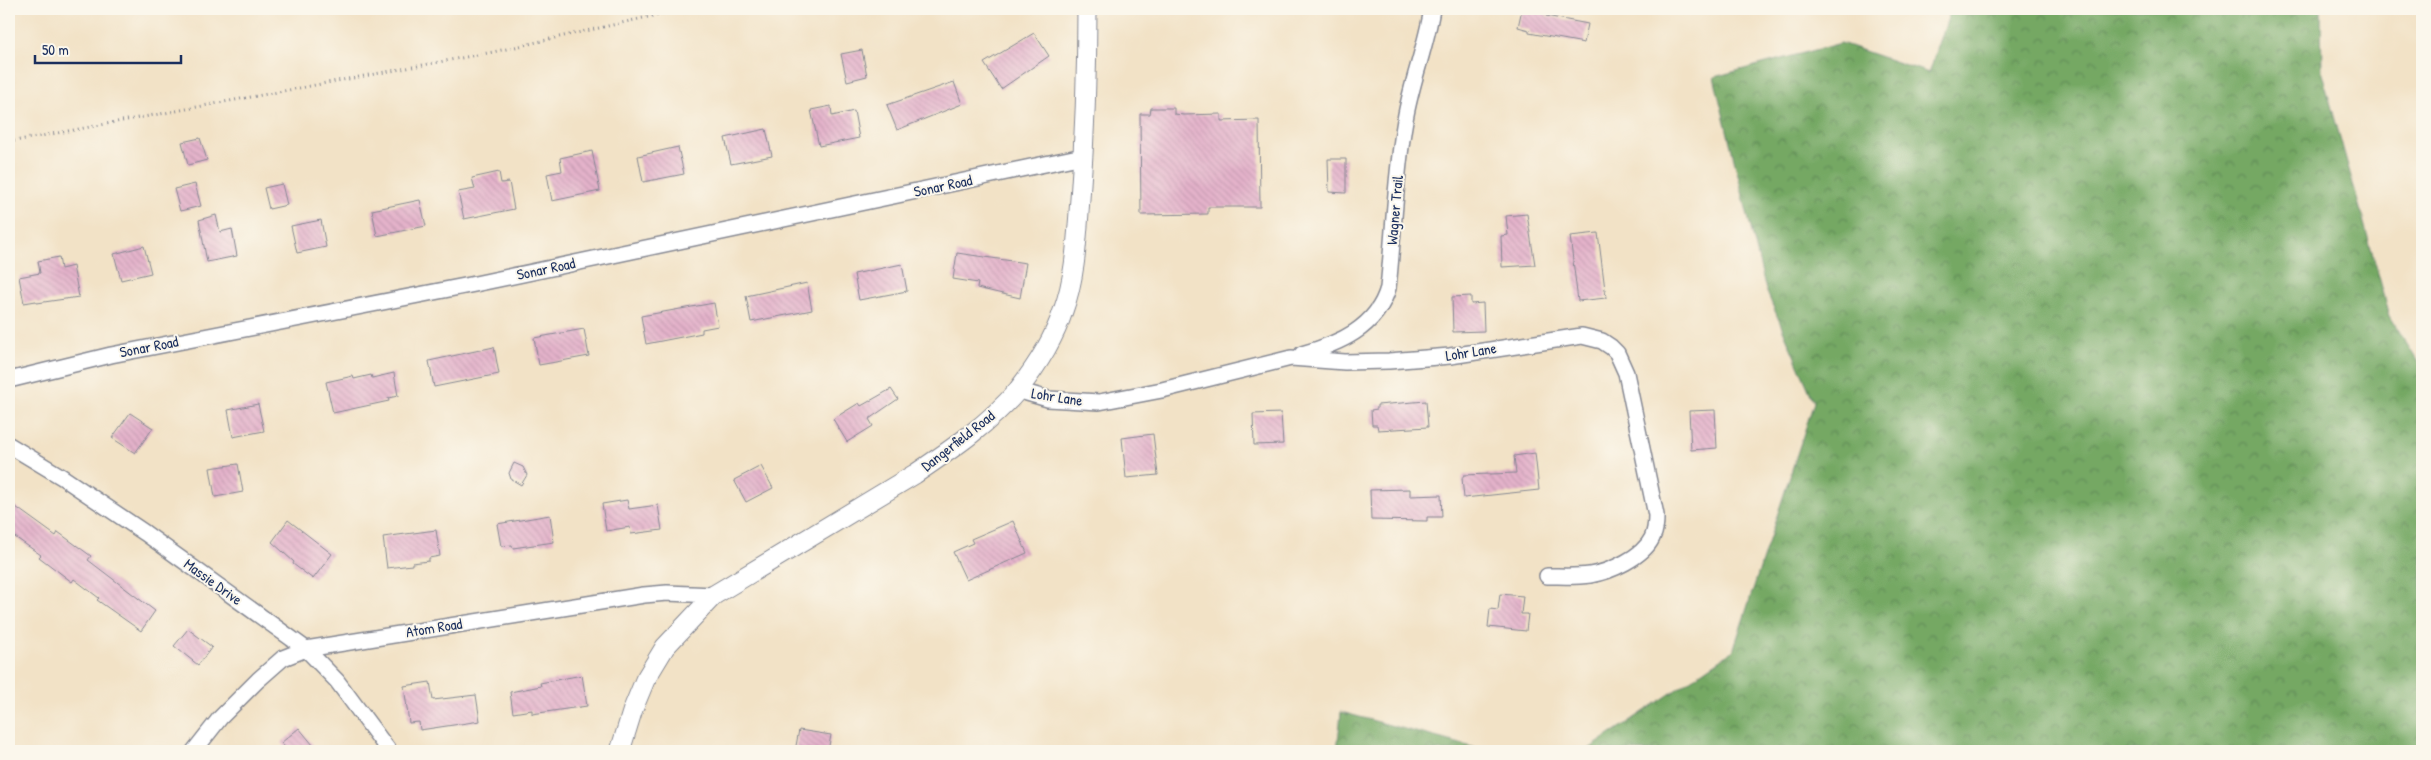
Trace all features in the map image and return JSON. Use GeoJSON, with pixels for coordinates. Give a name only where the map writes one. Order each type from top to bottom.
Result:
{"type":"FeatureCollection","features":[{"type":"Feature","properties":{"kind":"street","name":"Dangerfield Road"},"geometry":{"type":"LineString","coordinates":[[620,751],[633,709],[645,680],[665,647],[714,596],[915,474],[969,436],[1017,390],[1048,345],[1063,313],[1070,290],[1077,239],[1088,84],[1086,9]]}},
{"type":"Feature","properties":{"kind":"street","name":"Wagner Trail"},"geometry":{"type":"LineString","coordinates":[[1291,358],[1331,345],[1358,331],[1380,310],[1386,299],[1405,119],[1428,33],[1432,9]]}},
{"type":"Feature","properties":{"kind":"street","name":"Sonar Road"},"geometry":{"type":"LineString","coordinates":[[9,380],[120,353],[475,284],[1084,156]]}},
{"type":"Feature","properties":{"kind":"street","name":"Lohr Lane"},"geometry":{"type":"LineString","coordinates":[[1017,390],[1062,401],[1098,402],[1162,390],[1291,358],[1345,362],[1389,361],[1450,356],[1582,336],[1602,341],[1611,346],[1617,353],[1630,387],[1656,515],[1655,530],[1651,540],[1639,552],[1608,570],[1591,575],[1547,576]]}},
{"type":"Feature","properties":{"kind":"street","name":"Massie Drive"},"geometry":{"type":"LineString","coordinates":[[9,445],[62,477],[145,533],[306,649],[337,681],[389,751]]}},
{"type":"Feature","properties":{"kind":"street","name":"Atom Road"},"geometry":{"type":"LineString","coordinates":[[194,751],[220,718],[264,675],[283,658],[306,649],[644,595],[667,593],[714,596]]}},
{"type":"Feature","properties":{"kind":"path"},"geometry":{"type":"LineString","coordinates":[[9,142],[493,52],[683,9]]}},
{"type":"Feature","properties":{"kind":"green space"},"geometry":{"type":"Polygon","coordinates":[[[1951,9],[2321,9],[2322,73],[2390,316],[2422,369],[2422,751],[1586,751],[1733,651],[1814,402],[1766,290],[1714,77],[1841,43],[1929,73],[1951,9]]]}},
{"type":"Feature","properties":{"kind":"green space"},"geometry":{"type":"Polygon","coordinates":[[[1341,712],[1487,751],[1337,751],[1341,712]]]}},
{"type":"Feature","properties":{"kind":"building"},"geometry":{"type":"Polygon","coordinates":[[[1522,9],[1547,9],[1546,16],[1588,24],[1584,43],[1529,33],[1529,30],[1518,27],[1522,9]]]}},
{"type":"Feature","properties":{"kind":"building"},"geometry":{"type":"Polygon","coordinates":[[[1034,33],[1049,56],[1001,89],[984,63],[1034,33]]]}},
{"type":"Feature","properties":{"kind":"building"},"geometry":{"type":"Polygon","coordinates":[[[862,50],[867,76],[847,81],[841,54],[862,50]]]}},
{"type":"Feature","properties":{"kind":"building"},"geometry":{"type":"Polygon","coordinates":[[[954,82],[962,104],[897,130],[887,105],[954,82]]]}},
{"type":"Feature","properties":{"kind":"building"},"geometry":{"type":"Polygon","coordinates":[[[831,106],[832,116],[854,111],[859,138],[819,146],[811,110],[831,106]]]}},
{"type":"Feature","properties":{"kind":"building"},"geometry":{"type":"Polygon","coordinates":[[[1151,108],[1174,108],[1174,114],[1184,115],[1221,114],[1221,121],[1259,120],[1260,207],[1208,207],[1208,214],[1141,215],[1140,114],[1150,114],[1151,108]]]}},
{"type":"Feature","properties":{"kind":"building"},"geometry":{"type":"Polygon","coordinates":[[[766,129],[772,156],[731,164],[725,138],[766,129]]]}},
{"type":"Feature","properties":{"kind":"building"},"geometry":{"type":"Polygon","coordinates":[[[200,138],[207,160],[188,165],[182,142],[200,138]]]}},
{"type":"Feature","properties":{"kind":"building"},"geometry":{"type":"Polygon","coordinates":[[[678,147],[684,174],[643,182],[638,156],[678,147]]]}},
{"type":"Feature","properties":{"kind":"building"},"geometry":{"type":"Polygon","coordinates":[[[592,151],[600,191],[552,201],[547,174],[562,171],[560,158],[592,151]]]}},
{"type":"Feature","properties":{"kind":"building"},"geometry":{"type":"Polygon","coordinates":[[[1328,159],[1346,159],[1346,193],[1329,192],[1328,159]]]}},
{"type":"Feature","properties":{"kind":"building"},"geometry":{"type":"Polygon","coordinates":[[[499,172],[501,183],[509,182],[514,209],[464,219],[458,192],[475,189],[472,178],[499,172]]]}},
{"type":"Feature","properties":{"kind":"building"},"geometry":{"type":"Polygon","coordinates":[[[195,184],[201,206],[180,211],[174,189],[195,184]]]}},
{"type":"Feature","properties":{"kind":"building"},"geometry":{"type":"Polygon","coordinates":[[[282,184],[287,205],[269,209],[264,188],[282,184]]]}},
{"type":"Feature","properties":{"kind":"building"},"geometry":{"type":"Polygon","coordinates":[[[420,200],[426,226],[377,236],[372,210],[420,200]]]}},
{"type":"Feature","properties":{"kind":"building"},"geometry":{"type":"Polygon","coordinates":[[[1527,214],[1535,265],[1502,267],[1501,236],[1508,235],[1506,216],[1527,214]]]}},
{"type":"Feature","properties":{"kind":"building"},"geometry":{"type":"Polygon","coordinates":[[[216,215],[220,232],[232,229],[237,256],[207,262],[199,220],[216,215]]]}},
{"type":"Feature","properties":{"kind":"building"},"geometry":{"type":"Polygon","coordinates":[[[321,220],[326,247],[297,253],[291,226],[321,220]]]}},
{"type":"Feature","properties":{"kind":"building"},"geometry":{"type":"Polygon","coordinates":[[[1598,233],[1606,298],[1578,301],[1570,236],[1598,233]]]}},
{"type":"Feature","properties":{"kind":"building"},"geometry":{"type":"Polygon","coordinates":[[[144,246],[151,273],[121,280],[114,254],[144,246]]]}},
{"type":"Feature","properties":{"kind":"building"},"geometry":{"type":"Polygon","coordinates":[[[957,253],[1026,263],[1020,298],[977,288],[978,283],[953,279],[957,253]]]}},
{"type":"Feature","properties":{"kind":"building"},"geometry":{"type":"Polygon","coordinates":[[[59,257],[61,269],[73,266],[79,297],[24,303],[19,277],[40,273],[38,261],[59,257]]]}},
{"type":"Feature","properties":{"kind":"building"},"geometry":{"type":"Polygon","coordinates":[[[902,264],[907,291],[859,300],[854,274],[902,264]]]}},
{"type":"Feature","properties":{"kind":"building"},"geometry":{"type":"Polygon","coordinates":[[[807,283],[812,310],[751,322],[746,296],[807,283]]]}},
{"type":"Feature","properties":{"kind":"building"},"geometry":{"type":"Polygon","coordinates":[[[1471,296],[1471,304],[1483,303],[1484,331],[1453,332],[1452,297],[1471,296]]]}},
{"type":"Feature","properties":{"kind":"building"},"geometry":{"type":"Polygon","coordinates":[[[714,303],[718,326],[702,329],[702,333],[646,344],[641,316],[714,303]]]}},
{"type":"Feature","properties":{"kind":"building"},"geometry":{"type":"Polygon","coordinates":[[[584,329],[589,356],[539,365],[534,338],[584,329]]]}},
{"type":"Feature","properties":{"kind":"building"},"geometry":{"type":"Polygon","coordinates":[[[494,347],[499,374],[434,387],[429,361],[494,347]]]}},
{"type":"Feature","properties":{"kind":"building"},"geometry":{"type":"Polygon","coordinates":[[[394,373],[398,396],[388,398],[389,401],[333,413],[326,382],[353,376],[354,379],[371,375],[372,378],[394,373]]]}},
{"type":"Feature","properties":{"kind":"building"},"geometry":{"type":"Polygon","coordinates":[[[891,389],[898,399],[869,419],[873,426],[847,442],[833,419],[859,403],[861,406],[891,389]]]}},
{"type":"Feature","properties":{"kind":"building"},"geometry":{"type":"Polygon","coordinates":[[[1426,401],[1428,427],[1378,430],[1377,425],[1372,425],[1371,410],[1377,409],[1377,405],[1426,401]]]}},
{"type":"Feature","properties":{"kind":"building"},"geometry":{"type":"Polygon","coordinates":[[[258,404],[264,431],[233,437],[228,410],[258,404]]]}},
{"type":"Feature","properties":{"kind":"building"},"geometry":{"type":"Polygon","coordinates":[[[1715,410],[1717,448],[1691,450],[1689,411],[1715,410]]]}},
{"type":"Feature","properties":{"kind":"building"},"geometry":{"type":"Polygon","coordinates":[[[130,413],[153,428],[135,453],[112,438],[130,413]]]}},
{"type":"Feature","properties":{"kind":"building"},"geometry":{"type":"Polygon","coordinates":[[[1281,413],[1283,444],[1254,445],[1253,414],[1281,413]]]}},
{"type":"Feature","properties":{"kind":"building"},"geometry":{"type":"Polygon","coordinates":[[[1153,434],[1158,475],[1126,478],[1122,438],[1153,434]]]}},
{"type":"Feature","properties":{"kind":"building"},"geometry":{"type":"Polygon","coordinates":[[[1535,453],[1539,490],[1464,498],[1462,478],[1464,475],[1516,473],[1514,456],[1535,453]]]}},
{"type":"Feature","properties":{"kind":"building"},"geometry":{"type":"Polygon","coordinates":[[[514,463],[523,467],[527,475],[521,485],[511,479],[509,473],[514,463]]]}},
{"type":"Feature","properties":{"kind":"building"},"geometry":{"type":"Polygon","coordinates":[[[238,464],[243,492],[215,497],[210,468],[238,464]]]}},
{"type":"Feature","properties":{"kind":"building"},"geometry":{"type":"Polygon","coordinates":[[[761,466],[773,488],[746,502],[734,480],[761,466]]]}},
{"type":"Feature","properties":{"kind":"building"},"geometry":{"type":"Polygon","coordinates":[[[1410,489],[1410,496],[1441,495],[1442,517],[1427,517],[1427,521],[1371,520],[1370,490],[1410,489]]]}},
{"type":"Feature","properties":{"kind":"building"},"geometry":{"type":"Polygon","coordinates":[[[627,500],[629,509],[658,505],[662,530],[631,534],[630,527],[606,531],[602,504],[627,500]]]}},
{"type":"Feature","properties":{"kind":"building"},"geometry":{"type":"Polygon","coordinates":[[[9,502],[56,536],[58,532],[91,556],[88,560],[155,611],[141,631],[97,600],[99,598],[74,579],[72,582],[39,557],[41,555],[9,533],[9,502]]]}},
{"type":"Feature","properties":{"kind":"building"},"geometry":{"type":"Polygon","coordinates":[[[550,515],[554,542],[513,548],[512,545],[501,546],[497,524],[550,515]]]}},
{"type":"Feature","properties":{"kind":"building"},"geometry":{"type":"Polygon","coordinates":[[[288,520],[332,554],[313,579],[293,564],[294,562],[272,542],[288,520]]]}},
{"type":"Feature","properties":{"kind":"building"},"geometry":{"type":"Polygon","coordinates":[[[1013,521],[1027,553],[966,580],[953,552],[973,543],[971,539],[1013,521]]]}},
{"type":"Feature","properties":{"kind":"building"},"geometry":{"type":"Polygon","coordinates":[[[436,530],[440,556],[429,558],[429,561],[412,563],[412,565],[387,568],[383,537],[436,530]]]}},
{"type":"Feature","properties":{"kind":"building"},"geometry":{"type":"Polygon","coordinates":[[[1500,594],[1523,596],[1521,614],[1528,614],[1526,631],[1488,627],[1490,609],[1498,610],[1500,594]]]}},
{"type":"Feature","properties":{"kind":"building"},"geometry":{"type":"Polygon","coordinates":[[[188,629],[212,647],[198,665],[174,646],[188,629]]]}},
{"type":"Feature","properties":{"kind":"building"},"geometry":{"type":"Polygon","coordinates":[[[582,675],[587,706],[532,714],[532,710],[513,713],[510,692],[541,686],[540,683],[582,675]]]}},
{"type":"Feature","properties":{"kind":"building"},"geometry":{"type":"Polygon","coordinates":[[[430,682],[433,700],[476,695],[480,721],[420,730],[419,722],[409,723],[404,686],[430,682]]]}},
{"type":"Feature","properties":{"kind":"building"},"geometry":{"type":"Polygon","coordinates":[[[299,728],[318,751],[288,751],[281,743],[299,728]]]}},
{"type":"Feature","properties":{"kind":"building"},"geometry":{"type":"Polygon","coordinates":[[[799,730],[831,735],[828,751],[795,751],[799,730]]]}}]}
